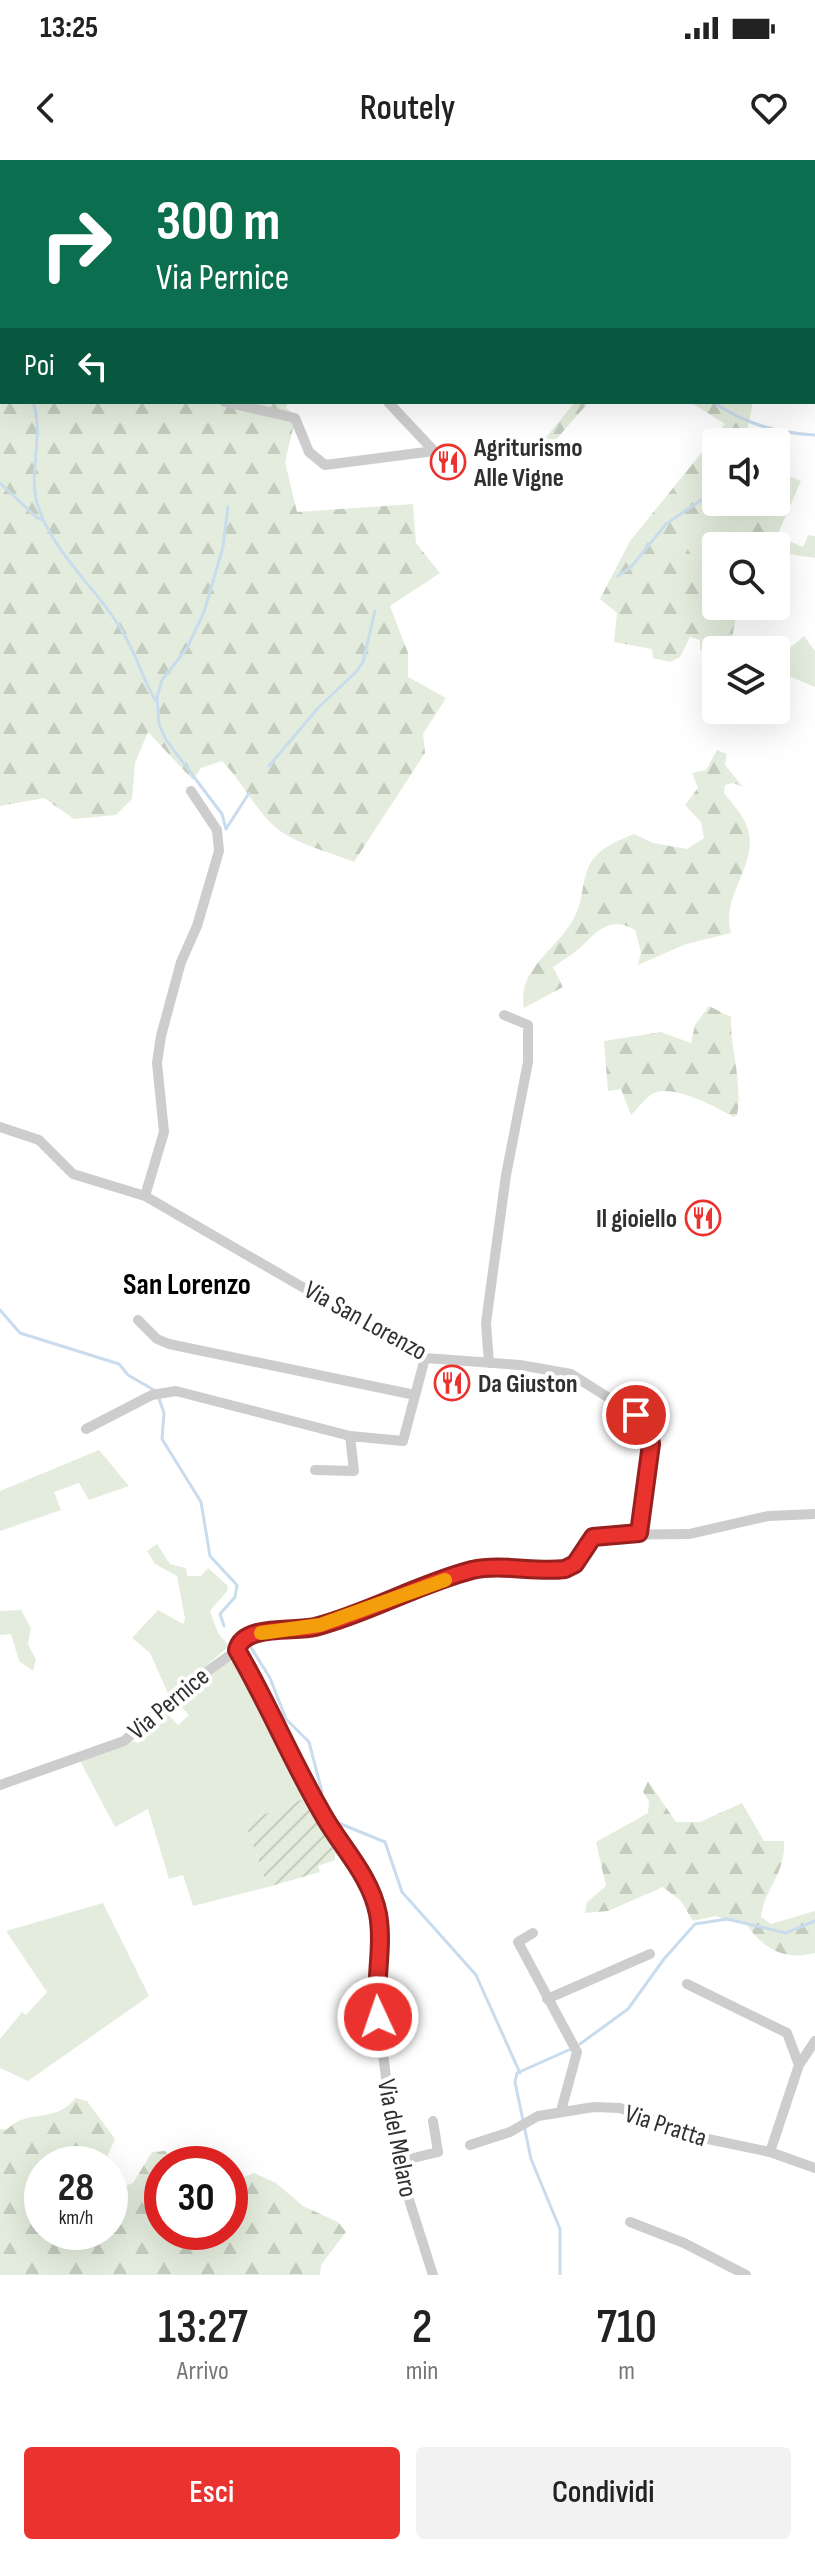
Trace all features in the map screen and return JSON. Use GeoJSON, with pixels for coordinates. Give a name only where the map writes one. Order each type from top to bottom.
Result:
{"type":"FeatureCollection","features":[{"type":"Feature","properties":{"kind":"street"},"geometry":{"type":"LineString","coordinates":[[234,404],[295,418],[301,426],[309,452],[325,465],[434,451],[390,404]]}},
{"type":"Feature","properties":{"kind":"street"},"geometry":{"type":"LineString","coordinates":[[145,1196],[164,1132],[157,1063],[161,1036],[181,962],[197,926],[219,851],[217,830],[191,791]]}},
{"type":"Feature","properties":{"kind":"street"},"geometry":{"type":"LineString","coordinates":[[489,1363],[486,1323],[506,1175],[528,1062],[528,1025],[504,1015]]}},
{"type":"Feature","properties":{"kind":"street","name":"Via San Lorenzo"},"geometry":{"type":"LineString","coordinates":[[0,1127],[39,1140],[73,1174],[145,1196],[425,1358],[560,1369],[644,1423],[651,1438],[651,1456],[639,1533]]}},
{"type":"Feature","properties":{"kind":"street"},"geometry":{"type":"LineString","coordinates":[[138,1320],[157,1339],[169,1344],[415,1395]]}},
{"type":"Feature","properties":{"kind":"street"},"geometry":{"type":"LineString","coordinates":[[86,1429],[165,1390],[350,1436],[403,1441],[425,1358]]}},
{"type":"Feature","properties":{"kind":"street"},"geometry":{"type":"LineString","coordinates":[[315,1470],[354,1471],[350,1436]]}},
{"type":"Feature","properties":{"kind":"street","name":"Via Pernice"},"geometry":{"type":"LineString","coordinates":[[0,1785],[124,1741],[187,1686],[238,1648],[248,1636],[320,1625],[472,1570],[565,1569],[575,1564],[593,1537],[639,1533],[689,1534],[768,1516],[815,1514]]}},
{"type":"Feature","properties":{"kind":"street","name":"Via del Melaro"},"geometry":{"type":"LineString","coordinates":[[238,1648],[321,1812],[357,1866],[375,1901],[380,1934],[375,1992],[397,2162],[433,2275]]}},
{"type":"Feature","properties":{"kind":"street"},"geometry":{"type":"LineString","coordinates":[[533,1933],[518,1942],[577,2052],[561,2111]]}},
{"type":"Feature","properties":{"kind":"street"},"geometry":{"type":"LineString","coordinates":[[547,1999],[650,1954]]}},
{"type":"Feature","properties":{"kind":"street"},"geometry":{"type":"LineString","coordinates":[[687,1984],[782,2029],[799,2065]]}},
{"type":"Feature","properties":{"kind":"street"},"geometry":{"type":"LineString","coordinates":[[770,2152],[799,2065],[815,2041]]}},
{"type":"Feature","properties":{"kind":"street","name":"Via Pratta"},"geometry":{"type":"LineString","coordinates":[[470,2145],[520,2127],[534,2117],[561,2111],[620,2108],[703,2138],[770,2152],[815,2168]]}},
{"type":"Feature","properties":{"kind":"street"},"geometry":{"type":"LineString","coordinates":[[397,2162],[438,2152],[433,2121]]}},
{"type":"Feature","properties":{"kind":"street"},"geometry":{"type":"LineString","coordinates":[[630,2222],[684,2243],[746,2275]]}},
{"type":"Feature","properties":{"kind":"green space"},"geometry":{"type":"Polygon","coordinates":[[[0,404],[287,404],[286,408],[296,416],[285,462],[297,512],[413,504],[416,543],[440,573],[390,606],[408,653],[408,677],[446,698],[423,734],[425,753],[354,862],[308,846],[283,833],[266,817],[222,761],[201,768],[193,780],[148,732],[135,763],[132,799],[116,815],[74,819],[44,798],[0,806],[0,404]]]}},
{"type":"Feature","properties":{"kind":"green space"},"geometry":{"type":"Polygon","coordinates":[[[573,404],[587,404],[545,452],[538,447],[573,404]]]}},
{"type":"Feature","properties":{"kind":"green space"},"geometry":{"type":"Polygon","coordinates":[[[693,404],[753,404],[748,428],[722,428],[725,424],[693,404]]]}},
{"type":"Feature","properties":{"kind":"green space"},"geometry":{"type":"Polygon","coordinates":[[[702,452],[702,516],[713,516],[686,547],[702,570],[702,620],[735,620],[732,636],[702,636],[702,651],[700,640],[690,637],[680,657],[670,662],[653,658],[652,649],[614,642],[617,613],[600,599],[630,541],[702,452]]]}},
{"type":"Feature","properties":{"kind":"green space"},"geometry":{"type":"Polygon","coordinates":[[[790,477],[801,481],[790,506],[790,477]]]}},
{"type":"Feature","properties":{"kind":"green space"},"geometry":{"type":"Polygon","coordinates":[[[713,516],[750,516],[740,532],[702,532],[702,571],[685,547],[713,516]]]}},
{"type":"Feature","properties":{"kind":"green space"},"geometry":{"type":"Polygon","coordinates":[[[750,516],[771,516],[772,532],[740,532],[750,516]]]}},
{"type":"Feature","properties":{"kind":"green space"},"geometry":{"type":"Polygon","coordinates":[[[771,516],[786,516],[779,532],[772,532],[771,516]]]}},
{"type":"Feature","properties":{"kind":"green space"},"geometry":{"type":"Polygon","coordinates":[[[808,535],[815,536],[815,558],[790,554],[790,542],[803,547],[808,535]]]}},
{"type":"Feature","properties":{"kind":"green space"},"geometry":{"type":"Polygon","coordinates":[[[804,636],[815,651],[815,687],[790,676],[790,648],[804,636]]]}},
{"type":"Feature","properties":{"kind":"green space"},"geometry":{"type":"Polygon","coordinates":[[[717,750],[727,754],[725,765],[743,787],[733,783],[725,785],[724,793],[744,820],[749,838],[749,852],[731,905],[731,933],[686,944],[638,965],[641,952],[635,930],[618,924],[604,927],[553,967],[563,987],[524,1008],[523,994],[527,981],[533,969],[569,926],[578,908],[587,871],[597,854],[634,834],[653,843],[687,849],[704,838],[701,822],[685,805],[698,788],[692,773],[706,770],[717,750]]]}},
{"type":"Feature","properties":{"kind":"green space"},"geometry":{"type":"Polygon","coordinates":[[[709,1006],[731,1017],[738,1090],[737,1115],[733,1117],[683,1094],[662,1091],[651,1095],[631,1115],[621,1089],[608,1091],[604,1041],[661,1032],[691,1043],[695,1025],[709,1006]]]}},
{"type":"Feature","properties":{"kind":"green space"},"geometry":{"type":"Polygon","coordinates":[[[99,1450],[129,1486],[89,1500],[79,1483],[54,1492],[61,1510],[0,1531],[0,1491],[99,1450]]]}},
{"type":"Feature","properties":{"kind":"green space"},"geometry":{"type":"Polygon","coordinates":[[[157,1544],[170,1564],[186,1568],[187,1576],[201,1576],[208,1568],[227,1585],[228,1590],[210,1611],[218,1633],[229,1646],[170,1698],[150,1653],[132,1638],[158,1610],[183,1624],[185,1619],[177,1576],[155,1564],[147,1551],[157,1544]]]}},
{"type":"Feature","properties":{"kind":"green space"},"geometry":{"type":"Polygon","coordinates":[[[21,1610],[31,1628],[28,1644],[36,1660],[33,1671],[19,1661],[11,1634],[0,1635],[0,1611],[21,1610]]]}},
{"type":"Feature","properties":{"kind":"green space"},"geometry":{"type":"Polygon","coordinates":[[[227,1660],[240,1665],[285,1747],[308,1797],[245,1822],[268,1887],[193,1906],[183,1875],[169,1879],[148,1809],[115,1827],[79,1759],[133,1741],[139,1743],[141,1733],[165,1711],[178,1725],[189,1715],[176,1701],[227,1660]]]}},
{"type":"Feature","properties":{"kind":"green space"},"geometry":{"type":"Polygon","coordinates":[[[648,1781],[676,1822],[700,1822],[742,1803],[764,1841],[784,1841],[782,1863],[761,1917],[771,1924],[815,1911],[815,1953],[794,1955],[775,1951],[746,1924],[715,1916],[693,1921],[681,1901],[663,1887],[608,1911],[585,1913],[587,1902],[606,1886],[596,1842],[648,1813],[649,1801],[643,1792],[648,1781]]]}},
{"type":"Feature","properties":{"kind":"green space"},"geometry":{"type":"Polygon","coordinates":[[[308,1797],[342,1852],[335,1854],[335,1860],[318,1866],[320,1872],[268,1887],[245,1822],[308,1797]]]}},
{"type":"Feature","properties":{"kind":"green space"},"geometry":{"type":"Polygon","coordinates":[[[103,1903],[149,1996],[28,2081],[0,2068],[0,2039],[22,2012],[26,2015],[47,1992],[6,1931],[103,1903]]]}},
{"type":"Feature","properties":{"kind":"green space"},"geometry":{"type":"Polygon","coordinates":[[[76,2098],[87,2101],[115,2139],[112,2146],[24,2146],[24,2250],[128,2250],[128,2185],[133,2183],[144,2165],[144,2250],[248,2250],[248,2176],[254,2173],[276,2183],[303,2206],[338,2222],[346,2232],[321,2265],[320,2275],[0,2275],[0,2129],[6,2130],[24,2119],[50,2114],[76,2098]]]}},
{"type":"Feature","properties":{"kind":"waterway"},"geometry":{"type":"LineString","coordinates":[[33,404],[37,428],[34,481],[38,506],[63,553],[123,632],[155,700]]}},
{"type":"Feature","properties":{"kind":"waterway"},"geometry":{"type":"LineString","coordinates":[[716,404],[762,426],[815,435]]}},
{"type":"Feature","properties":{"kind":"waterway"},"geometry":{"type":"LineString","coordinates":[[0,483],[43,520]]}},
{"type":"Feature","properties":{"kind":"waterway"},"geometry":{"type":"LineString","coordinates":[[618,576],[631,567],[666,524],[702,500]]}},
{"type":"Feature","properties":{"kind":"waterway"},"geometry":{"type":"LineString","coordinates":[[226,829],[222,814],[166,740],[159,724],[157,697],[162,680],[187,648],[204,612],[223,547],[228,507]]}},
{"type":"Feature","properties":{"kind":"waterway"},"geometry":{"type":"LineString","coordinates":[[269,766],[318,708],[363,662],[375,611]]}},
{"type":"Feature","properties":{"kind":"waterway"},"geometry":{"type":"LineString","coordinates":[[226,829],[249,793]]}},
{"type":"Feature","properties":{"kind":"waterway"},"geometry":{"type":"LineString","coordinates":[[0,1310],[20,1333],[119,1364],[128,1375],[154,1390]]}},
{"type":"Feature","properties":{"kind":"waterway"},"geometry":{"type":"LineString","coordinates":[[158,1396],[164,1413],[162,1439],[201,1502],[210,1556],[237,1585],[235,1597],[220,1614],[224,1626]]}},
{"type":"Feature","properties":{"kind":"waterway"},"geometry":{"type":"LineString","coordinates":[[250,1646],[270,1678],[286,1719],[309,1742],[322,1792]]}},
{"type":"Feature","properties":{"kind":"waterway"},"geometry":{"type":"LineString","coordinates":[[336,1822],[385,1842],[402,1892],[476,1975],[520,2073]]}},
{"type":"Feature","properties":{"kind":"waterway"},"geometry":{"type":"LineString","coordinates":[[580,2044],[628,2009],[664,1959],[695,1924],[727,1919],[786,1933],[815,1921]]}},
{"type":"Feature","properties":{"kind":"waterway"},"geometry":{"type":"LineString","coordinates":[[560,2275],[560,2229],[531,2159],[515,2082],[517,2073],[571,2049]]}},
{"type":"Feature","properties":{"kind":"slow traffic"},"geometry":{"type":"LineString","coordinates":[[261,1633],[303,1630],[346,1618],[445,1580]]}},
{"type":"Feature","properties":{"kind":"place","name":"Agriturismo Alle Vigne"},"geometry":{"type":"Point","coordinates":[448,462]}},
{"type":"Feature","properties":{"kind":"place","name":"Il gioiello"},"geometry":{"type":"Point","coordinates":[703,1218]}},
{"type":"Feature","properties":{"kind":"place","name":"Da Giuston"},"geometry":{"type":"Point","coordinates":[452,1383]}},
{"type":"Feature","properties":{"kind":"district","name":"San Lorenzo"},"geometry":{"type":"Point","coordinates":[187,1284]}},
{"type":"Feature","properties":{"kind":"route"},"geometry":{"type":"LineString","coordinates":[[378,2017],[375,1992],[380,1934],[375,1901],[310,1791],[237,1650],[238,1645],[248,1636],[303,1630],[346,1618],[472,1570],[565,1569],[575,1564],[586,1542],[593,1537],[639,1533],[651,1438],[636,1415]]}}]}
